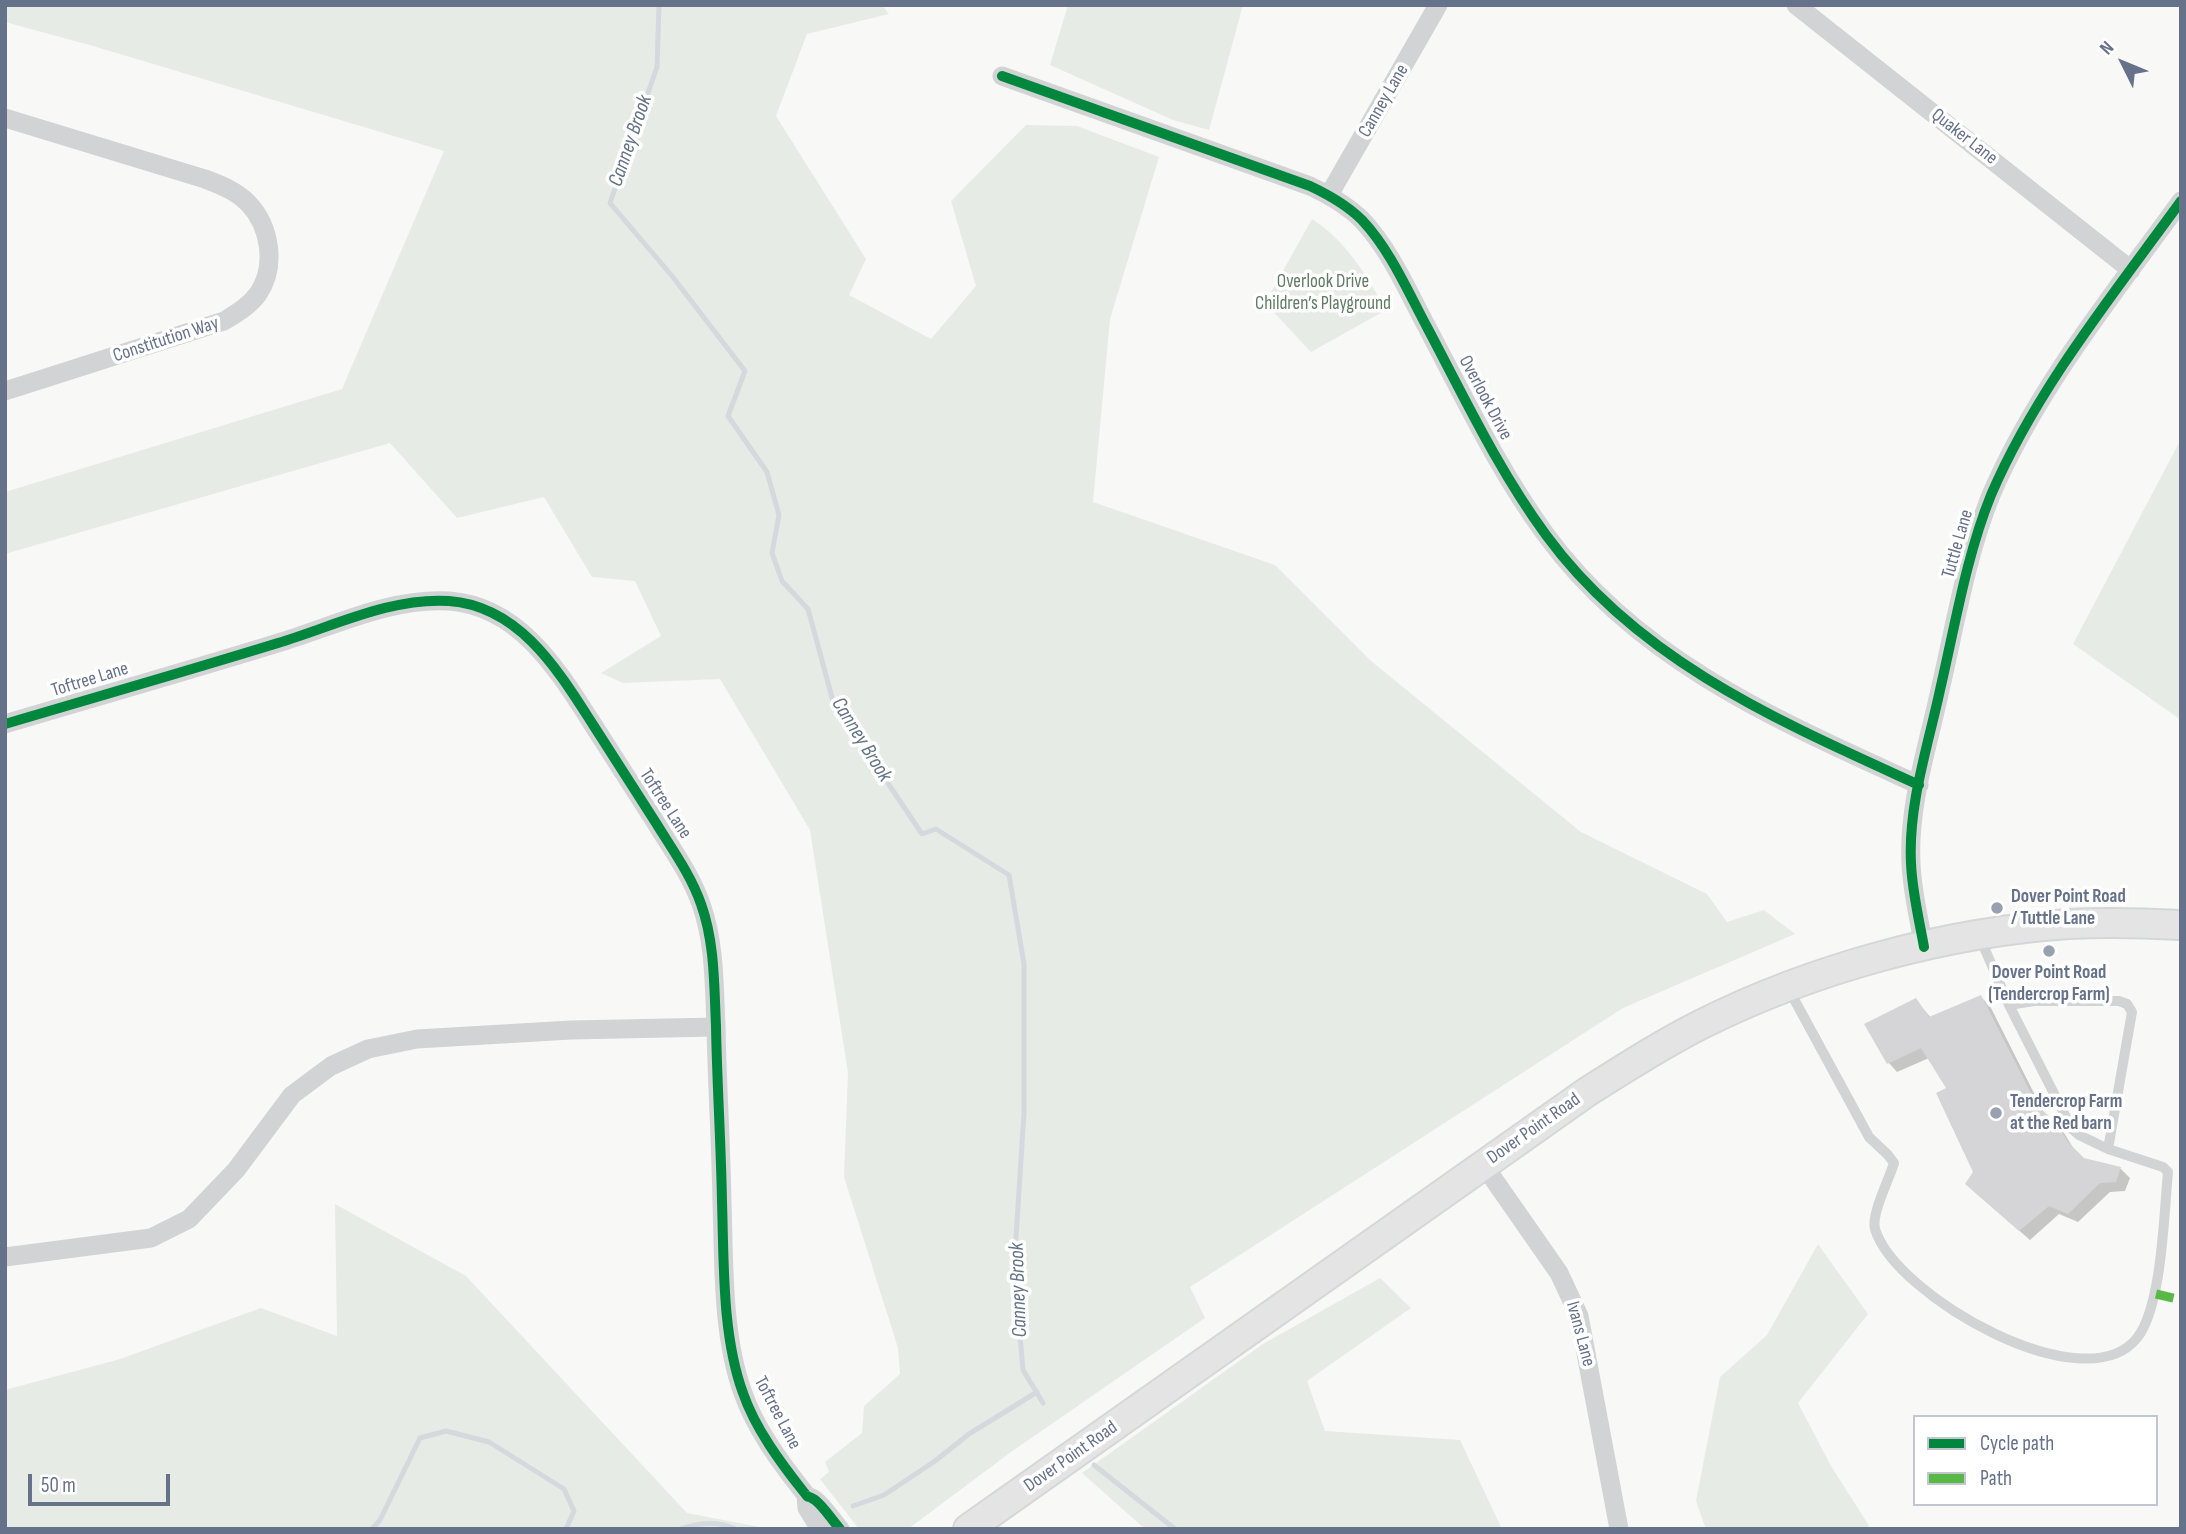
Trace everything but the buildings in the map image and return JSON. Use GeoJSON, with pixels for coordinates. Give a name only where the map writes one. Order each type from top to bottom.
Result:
{"type":"FeatureCollection","features":[{"type":"Feature","properties":{"kind":"main road","name":"Dover Point Road"},"geometry":{"type":"LineString","coordinates":[[968,1529],[995,1519],[1483,1164],[1587,1092],[1702,1024],[1788,987],[1868,961],[1978,935],[2069,925],[2181,925]]}},
{"type":"Feature","properties":{"kind":"street","name":"Canney Lane"},"geometry":{"type":"LineString","coordinates":[[1329,195],[1438,5]]}},
{"type":"Feature","properties":{"kind":"street","name":"Quaker Lane"},"geometry":{"type":"LineString","coordinates":[[1796,5],[2131,270]]}},
{"type":"Feature","properties":{"kind":"street","name":"Overlook Drive"},"geometry":{"type":"LineString","coordinates":[[1002,76],[1310,186],[1329,195],[1361,219],[1392,260],[1509,480],[1547,537],[1590,587],[1639,632],[1694,673],[1754,707],[1919,785]]}},
{"type":"Feature","properties":{"kind":"street","name":"Constitution Way"},"geometry":{"type":"LineString","coordinates":[[5,118],[228,188],[246,201],[260,217],[268,238],[269,260],[265,281],[258,294],[245,308],[225,321],[5,391]]}},
{"type":"Feature","properties":{"kind":"street","name":"Tuttle Lane"},"geometry":{"type":"LineString","coordinates":[[1924,947],[1911,862],[1914,813],[1962,595],[1990,497],[2007,461],[2076,345],[2181,201]]}},
{"type":"Feature","properties":{"kind":"street","name":"Toftree Lane"},"geometry":{"type":"LineString","coordinates":[[5,724],[408,604],[452,601],[495,613],[514,625],[545,655],[585,712],[681,863],[701,904],[712,946],[724,1263],[734,1360],[743,1393],[777,1456],[806,1496],[816,1501],[840,1529]]}},
{"type":"Feature","properties":{"kind":"street"},"geometry":{"type":"LineString","coordinates":[[5,1257],[151,1238],[189,1219],[236,1170],[292,1094],[331,1066],[368,1049],[417,1039],[571,1030],[716,1027]]}},
{"type":"Feature","properties":{"kind":"street","name":"Ivans Lane"},"geometry":{"type":"LineString","coordinates":[[1483,1164],[1559,1273],[1578,1315],[1619,1529]]}},
{"type":"Feature","properties":{"kind":"street","name":"Toftree Lane"},"geometry":{"type":"LineString","coordinates":[[806,1496],[807,1508],[820,1529]]}},
{"type":"Feature","properties":{"kind":"lane"},"geometry":{"type":"LineString","coordinates":[[1788,987],[1869,1137],[1894,1163],[1874,1219],[1875,1230],[1885,1248],[1911,1280],[1953,1312],[1977,1325],[2046,1352],[2092,1359],[2124,1352],[2138,1337],[2147,1321],[2156,1294],[2168,1172],[2163,1167],[2108,1149],[2072,1129],[2009,1005],[1978,935]]}},
{"type":"Feature","properties":{"kind":"lane"},"geometry":{"type":"LineString","coordinates":[[2009,1005],[2034,1000],[2119,1001],[2127,1004],[2132,1012],[2132,1019],[2108,1149]]}},
{"type":"Feature","properties":{"kind":"green space"},"geometry":{"type":"Polygon","coordinates":[[[5,5],[882,5],[889,14],[807,34],[776,116],[866,259],[849,295],[931,339],[976,286],[951,201],[1026,125],[1077,126],[1159,157],[1110,319],[1093,502],[1275,565],[1371,661],[1581,832],[1707,894],[1727,922],[1764,910],[1795,934],[1623,1008],[1190,1287],[1205,1318],[1011,1452],[908,1529],[859,1529],[820,1479],[829,1472],[825,1462],[862,1433],[864,1406],[900,1374],[898,1348],[844,1177],[848,1073],[810,830],[720,679],[623,683],[601,673],[661,636],[635,581],[592,577],[544,497],[457,518],[390,443],[5,554],[5,492],[342,389],[444,151],[5,22],[5,5]]]}},
{"type":"Feature","properties":{"kind":"green space"},"geometry":{"type":"Polygon","coordinates":[[[1068,5],[1243,5],[1209,130],[1173,120],[1050,65],[1068,5]]]}},
{"type":"Feature","properties":{"kind":"green space","name":"Overlook Drive Children’s Playground"},"geometry":{"type":"Polygon","coordinates":[[[1312,219],[1346,248],[1386,310],[1311,352],[1265,303],[1312,219]]]}},
{"type":"Feature","properties":{"kind":"green space"},"geometry":{"type":"Polygon","coordinates":[[[2181,439],[2181,720],[2073,644],[2181,439]]]}},
{"type":"Feature","properties":{"kind":"green space"},"geometry":{"type":"Polygon","coordinates":[[[335,1204],[466,1276],[687,1513],[770,1529],[5,1529],[5,1390],[120,1359],[261,1308],[337,1336],[335,1204]]]}},
{"type":"Feature","properties":{"kind":"green space"},"geometry":{"type":"Polygon","coordinates":[[[1818,1244],[1868,1314],[1798,1403],[1831,1466],[1871,1529],[1706,1529],[1696,1501],[1720,1377],[1767,1335],[1818,1244]]]}},
{"type":"Feature","properties":{"kind":"green space"},"geometry":{"type":"Polygon","coordinates":[[[1380,1278],[1411,1308],[1307,1381],[1325,1431],[1460,1440],[1502,1529],[1145,1529],[1082,1473],[1263,1344],[1380,1278]]]}},
{"type":"Feature","properties":{"kind":"waterway","name":"Canney Brook"},"geometry":{"type":"LineString","coordinates":[[659,5],[657,67],[610,203],[672,276],[745,371],[728,416],[767,472],[779,515],[772,553],[782,581],[808,609],[833,701],[922,834],[936,829],[1009,875],[1024,964],[1024,1113],[1014,1268],[1023,1370],[1043,1403]]}},
{"type":"Feature","properties":{"kind":"waterway"},"geometry":{"type":"LineString","coordinates":[[853,1506],[884,1495],[935,1461],[969,1434],[1037,1392]]}},
{"type":"Feature","properties":{"kind":"waterway"},"geometry":{"type":"LineString","coordinates":[[372,1529],[380,1520],[420,1438],[446,1431],[489,1442],[564,1489],[574,1511],[566,1529]]}},
{"type":"Feature","properties":{"kind":"waterway","name":"Canney Brook"},"geometry":{"type":"LineString","coordinates":[[1094,1465],[1175,1529]]}},
{"type":"Feature","properties":{"kind":"waterway"},"geometry":{"type":"LineString","coordinates":[[680,1529],[707,1523],[735,1529]]}},
{"type":"Feature","properties":{"kind":"marked path"},"geometry":{"type":"LineString","coordinates":[[2156,1294],[2181,1300]]}},
{"type":"Feature","properties":{"kind":"cycle path"},"geometry":{"type":"LineString","coordinates":[[1002,76],[1310,186],[1350,210],[1362,220],[1390,258],[1513,486],[1546,535],[1583,580],[1624,619],[1716,684],[1765,712],[1919,785]]}},
{"type":"Feature","properties":{"kind":"cycle path"},"geometry":{"type":"LineString","coordinates":[[1924,947],[1912,874],[1913,819],[1920,776],[1962,592],[1982,519],[2010,456],[2053,380],[2181,201]]}},
{"type":"Feature","properties":{"kind":"cycle path"},"geometry":{"type":"LineString","coordinates":[[5,724],[278,643],[362,614],[405,604],[449,601],[473,605],[495,614],[533,642],[563,680],[681,862],[701,904],[713,964],[725,1299],[736,1371],[748,1406],[769,1444],[807,1496],[818,1503],[840,1529]]}},
{"type":"Feature","properties":{"kind":"place","name":"Dover Point Road / Tuttle Lane"},"geometry":{"type":"Point","coordinates":[1997,908]}},
{"type":"Feature","properties":{"kind":"place","name":"Dover Point Road (Tendercrop Farm)"},"geometry":{"type":"Point","coordinates":[2049,951]}},
{"type":"Feature","properties":{"kind":"place","name":"Tendercrop Farm at the Red barn"},"geometry":{"type":"Point","coordinates":[1996,1113]}}]}
